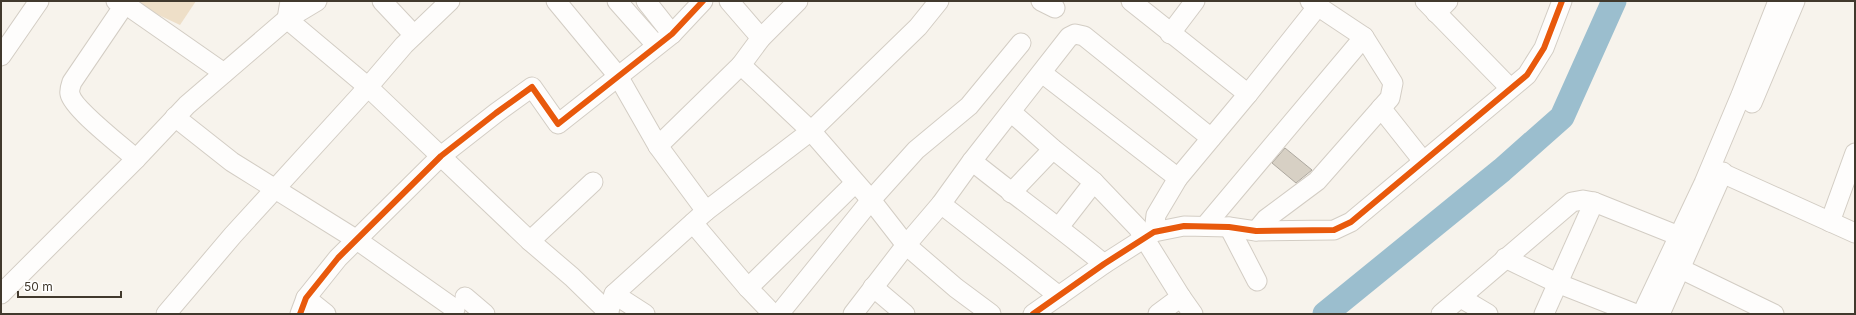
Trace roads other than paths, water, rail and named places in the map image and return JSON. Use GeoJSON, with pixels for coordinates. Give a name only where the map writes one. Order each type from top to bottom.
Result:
{"type":"FeatureCollection","features":[{"type":"Feature","properties":{"kind":"street"},"geometry":{"type":"LineString","coordinates":[[1,56],[39,1]]}},
{"type":"Feature","properties":{"kind":"street"},"geometry":{"type":"LineString","coordinates":[[1,294],[136,159],[175,117],[224,73],[289,10],[317,1]]}},
{"type":"Feature","properties":{"kind":"street"},"geometry":{"type":"LineString","coordinates":[[382,1],[414,35]]}},
{"type":"Feature","properties":{"kind":"street"},"geometry":{"type":"LineString","coordinates":[[166,314],[275,189],[414,35],[450,1]]}},
{"type":"Feature","properties":{"kind":"street"},"geometry":{"type":"LineString","coordinates":[[556,1],[618,76],[699,217],[748,288],[774,314]]}},
{"type":"Feature","properties":{"kind":"street"},"geometry":{"type":"LineString","coordinates":[[617,1],[656,46]]}},
{"type":"Feature","properties":{"kind":"street"},"geometry":{"type":"LineString","coordinates":[[646,1],[672,34]]}},
{"type":"Feature","properties":{"kind":"street"},"geometry":{"type":"LineString","coordinates":[[326,314],[303,306],[338,258],[441,156],[496,112],[532,87],[558,124],[672,34],[703,1]]}},
{"type":"Feature","properties":{"kind":"street"},"geometry":{"type":"LineString","coordinates":[[729,1],[761,38]]}},
{"type":"Feature","properties":{"kind":"street"},"geometry":{"type":"LineString","coordinates":[[658,146],[740,65],[761,38],[798,1]]}},
{"type":"Feature","properties":{"kind":"street"},"geometry":{"type":"LineString","coordinates":[[289,10],[530,241],[572,277],[608,313],[614,294],[699,217],[810,131],[918,27],[939,1]]}},
{"type":"Feature","properties":{"kind":"street"},"geometry":{"type":"LineString","coordinates":[[1170,34],[1195,1]]}},
{"type":"Feature","properties":{"kind":"street"},"geometry":{"type":"LineString","coordinates":[[1642,314],[1679,236],[1742,95],[1778,1]]}},
{"type":"Feature","properties":{"kind":"street"},"geometry":{"type":"LineString","coordinates":[[1660,314],[1722,174],[1795,1]]}},
{"type":"Feature","properties":{"kind":"street"},"geometry":{"type":"LineString","coordinates":[[1133,2],[1170,34],[1248,94]]}},
{"type":"Feature","properties":{"kind":"street"},"geometry":{"type":"LineString","coordinates":[[1033,314],[1104,264],[1150,235],[1184,226],[1229,227],[1256,231],[1334,230],[1351,222],[1527,75],[1544,48],[1559,2]]}},
{"type":"Feature","properties":{"kind":"street"},"geometry":{"type":"LineString","coordinates":[[136,159],[73,101],[70,92],[72,82],[121,3],[224,73]]}},
{"type":"Feature","properties":{"kind":"street"},"geometry":{"type":"LineString","coordinates":[[1150,235],[1156,215],[1178,178],[1248,94],[1314,4],[1364,37],[1393,83],[1390,98],[1317,181],[1266,219],[1256,231]]}},
{"type":"Feature","properties":{"kind":"street"},"geometry":{"type":"LineString","coordinates":[[1436,5],[1510,88]]}},
{"type":"Feature","properties":{"kind":"street"},"geometry":{"type":"LineString","coordinates":[[852,314],[906,244],[941,204],[972,161],[1069,37],[1075,34],[1084,36],[1212,138]]}},
{"type":"Feature","properties":{"kind":"street"},"geometry":{"type":"LineString","coordinates":[[1205,226],[1364,37]]}},
{"type":"Feature","properties":{"kind":"street"},"geometry":{"type":"LineString","coordinates":[[779,314],[871,200],[916,150],[969,106],[1021,43]]}},
{"type":"Feature","properties":{"kind":"street"},"geometry":{"type":"LineString","coordinates":[[740,65],[810,131],[871,200],[906,244],[956,288],[991,314]]}},
{"type":"Feature","properties":{"kind":"street"},"geometry":{"type":"LineString","coordinates":[[1042,73],[1178,178]]}},
{"type":"Feature","properties":{"kind":"street"},"geometry":{"type":"LineString","coordinates":[[1381,108],[1423,161]]}},
{"type":"Feature","properties":{"kind":"street"},"geometry":{"type":"LineString","coordinates":[[1011,112],[1053,150],[1094,182],[1138,228],[1150,235],[1181,297],[1193,314]]}},
{"type":"Feature","properties":{"kind":"street"},"geometry":{"type":"LineString","coordinates":[[175,117],[232,162],[460,303],[485,314]]}},
{"type":"Feature","properties":{"kind":"street"},"geometry":{"type":"LineString","coordinates":[[1011,193],[1053,150]]}},
{"type":"Feature","properties":{"kind":"street"},"geometry":{"type":"LineString","coordinates":[[1830,222],[1854,158]]}},
{"type":"Feature","properties":{"kind":"street"},"geometry":{"type":"LineString","coordinates":[[972,161],[1011,193],[1059,227],[1104,264]]}},
{"type":"Feature","properties":{"kind":"street"},"geometry":{"type":"LineString","coordinates":[[1722,174],[1855,233]]}},
{"type":"Feature","properties":{"kind":"street"},"geometry":{"type":"LineString","coordinates":[[530,241],[593,182]]}},
{"type":"Feature","properties":{"kind":"street"},"geometry":{"type":"LineString","coordinates":[[1059,227],[1094,182]]}},
{"type":"Feature","properties":{"kind":"street"},"geometry":{"type":"LineString","coordinates":[[748,288],[855,183]]}},
{"type":"Feature","properties":{"kind":"street"},"geometry":{"type":"LineString","coordinates":[[1441,314],[1572,202],[1583,200],[1594,202],[1679,236]]}},
{"type":"Feature","properties":{"kind":"street"},"geometry":{"type":"LineString","coordinates":[[1544,314],[1594,202]]}},
{"type":"Feature","properties":{"kind":"street"},"geometry":{"type":"LineString","coordinates":[[941,204],[1059,296]]}},
{"type":"Feature","properties":{"kind":"street"},"geometry":{"type":"LineString","coordinates":[[1229,227],[1257,281]]}},
{"type":"Feature","properties":{"kind":"street"},"geometry":{"type":"LineString","coordinates":[[1505,258],[1557,284],[1636,314]]}},
{"type":"Feature","properties":{"kind":"street"},"geometry":{"type":"LineString","coordinates":[[1681,268],[1774,314]]}},
{"type":"Feature","properties":{"kind":"street"},"geometry":{"type":"LineString","coordinates":[[873,287],[905,314]]}},
{"type":"Feature","properties":{"kind":"street"},"geometry":{"type":"LineString","coordinates":[[614,294],[645,314]]}},
{"type":"Feature","properties":{"kind":"street"},"geometry":{"type":"LineString","coordinates":[[1158,314],[1181,297]]}},
{"type":"Feature","properties":{"kind":"street"},"geometry":{"type":"LineString","coordinates":[[1461,298],[1488,314]]}},
{"type":"Feature","properties":{"kind":"waterway"},"geometry":{"type":"LineString","coordinates":[[1325,314],[1502,170],[1562,117],[1614,1]]}}]}
